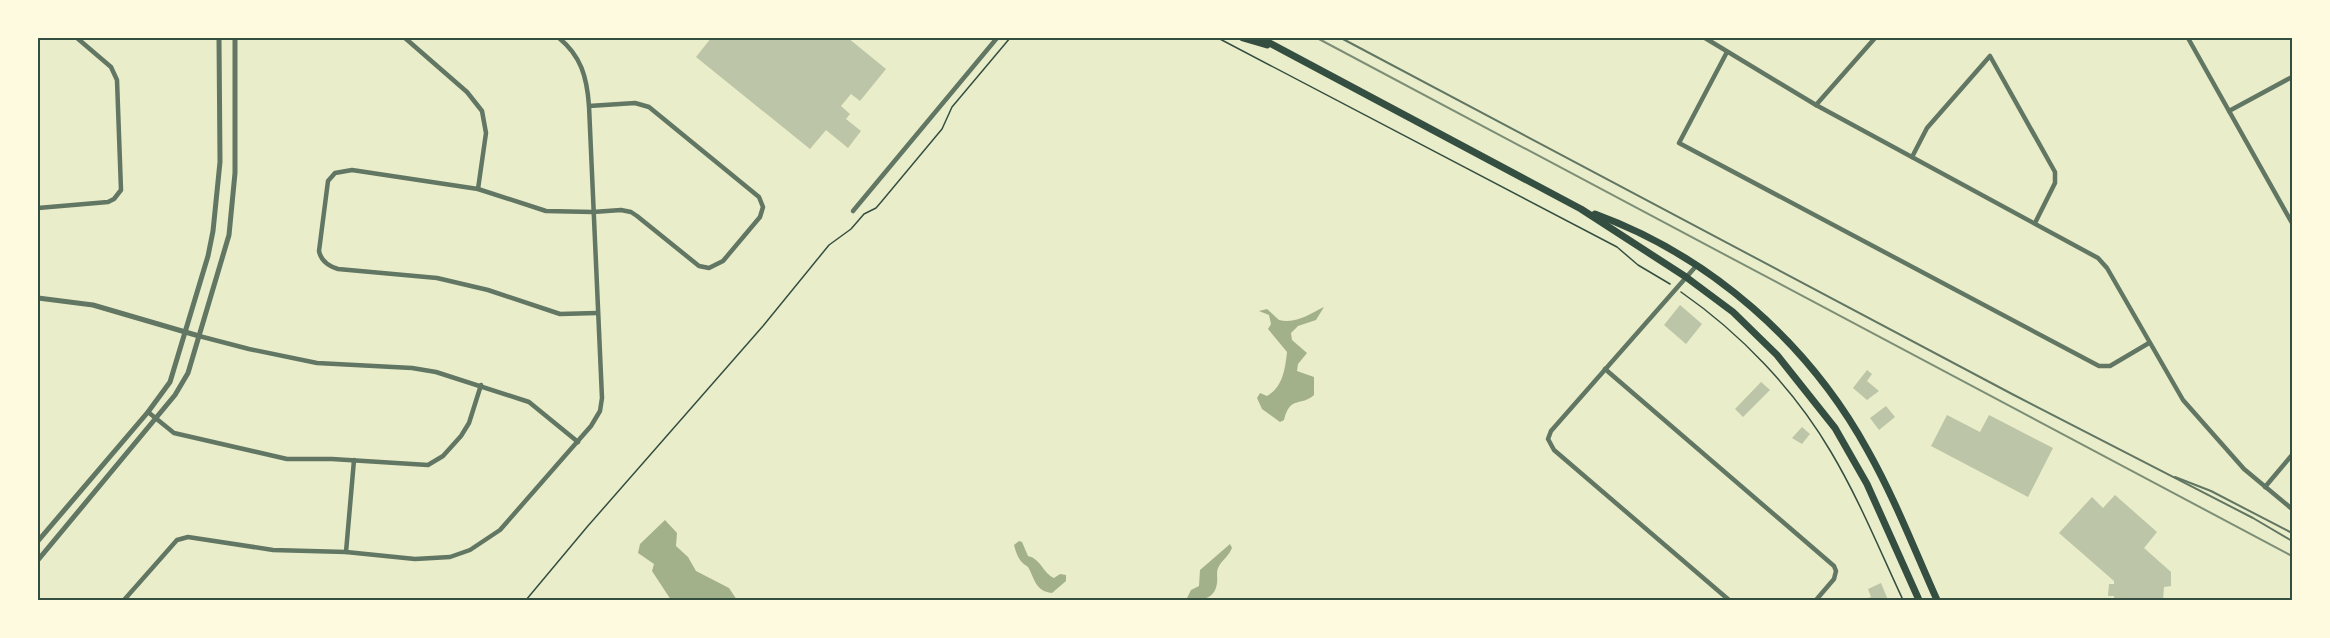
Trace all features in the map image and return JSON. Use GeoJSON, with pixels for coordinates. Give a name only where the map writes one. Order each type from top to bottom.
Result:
{"type":"FeatureCollection","features":[{"type":"Feature","properties":{"kind":"main road"},"geometry":{"type":"LineString","coordinates":[[1243,38],[1280,50]]}},
{"type":"Feature","properties":{"kind":"main road"},"geometry":{"type":"LineString","coordinates":[[1260,38],[1581,209],[1686,277],[1748,326],[1777,355],[1821,409],[1854,459],[1919,600]]}},
{"type":"Feature","properties":{"kind":"main road"},"geometry":{"type":"LineString","coordinates":[[1581,209],[1622,224],[1697,265],[1771,324],[1837,402],[1869,451],[1937,600]]}},
{"type":"Feature","properties":{"kind":"street"},"geometry":{"type":"LineString","coordinates":[[38,207],[108,202],[122,190],[117,80],[111,67],[77,38]]}},
{"type":"Feature","properties":{"kind":"street"},"geometry":{"type":"LineString","coordinates":[[38,541],[148,412],[170,382],[208,256],[213,231],[220,162],[219,38]]}},
{"type":"Feature","properties":{"kind":"street"},"geometry":{"type":"LineString","coordinates":[[38,560],[185,380],[229,235],[235,173],[235,38]]}},
{"type":"Feature","properties":{"kind":"street"},"geometry":{"type":"LineString","coordinates":[[405,38],[467,92],[482,111],[486,134],[478,189]]}},
{"type":"Feature","properties":{"kind":"street"},"geometry":{"type":"LineString","coordinates":[[124,600],[177,540],[188,537],[273,550],[346,552],[415,559],[439,559],[470,550],[492,537],[505,525],[578,442],[596,418],[602,405],[589,106],[586,77],[579,60],[559,38]]}},
{"type":"Feature","properties":{"kind":"street"},"geometry":{"type":"LineString","coordinates":[[853,211],[997,38]]}},
{"type":"Feature","properties":{"kind":"street"},"geometry":{"type":"LineString","coordinates":[[1705,38],[1816,105],[2098,258],[2107,268],[2149,343],[2189,407],[2227,452],[2265,488],[2292,509]]}},
{"type":"Feature","properties":{"kind":"street"},"geometry":{"type":"LineString","coordinates":[[1816,105],[1875,38]]}},
{"type":"Feature","properties":{"kind":"street"},"geometry":{"type":"LineString","coordinates":[[2188,38],[2292,223]]}},
{"type":"Feature","properties":{"kind":"street"},"geometry":{"type":"LineString","coordinates":[[1727,52],[1679,143],[2098,366],[2110,366],[2149,343]]}},
{"type":"Feature","properties":{"kind":"street"},"geometry":{"type":"LineString","coordinates":[[1912,157],[1927,128],[1990,56],[2055,172],[2055,183],[2035,223]]}},
{"type":"Feature","properties":{"kind":"street"},"geometry":{"type":"LineString","coordinates":[[2229,111],[2292,77]]}},
{"type":"Feature","properties":{"kind":"street"},"geometry":{"type":"LineString","coordinates":[[589,106],[635,103],[649,107],[754,192],[763,207],[760,217],[723,261],[709,268],[694,262],[631,212],[621,210],[546,211],[478,189],[364,171],[340,171],[331,177],[327,186],[320,255],[329,266],[338,269],[437,278],[488,290],[560,314],[597,313]]}},
{"type":"Feature","properties":{"kind":"street"},"geometry":{"type":"LineString","coordinates":[[1697,265],[1551,431],[1548,439],[1551,447],[1729,600]]}},
{"type":"Feature","properties":{"kind":"street"},"geometry":{"type":"LineString","coordinates":[[38,298],[93,305],[199,336],[303,361],[423,369],[481,385],[529,402],[578,442]]}},
{"type":"Feature","properties":{"kind":"street"},"geometry":{"type":"LineString","coordinates":[[1605,369],[1834,566],[1836,571],[1834,579],[1816,600]]}},
{"type":"Feature","properties":{"kind":"street"},"geometry":{"type":"LineString","coordinates":[[148,412],[174,433],[287,459],[354,460],[421,465],[433,463],[443,456],[461,436],[469,423],[481,385]]}},
{"type":"Feature","properties":{"kind":"street"},"geometry":{"type":"LineString","coordinates":[[2265,488],[2292,455]]}},
{"type":"Feature","properties":{"kind":"street"},"geometry":{"type":"LineString","coordinates":[[346,552],[354,460]]}},
{"type":"Feature","properties":{"kind":"lane"},"geometry":{"type":"LineString","coordinates":[[1341,38],[2002,389],[2253,518],[2292,542]]}},
{"type":"Feature","properties":{"kind":"lane"},"geometry":{"type":"LineString","coordinates":[[2164,472],[2211,491],[2292,533]]}},
{"type":"Feature","properties":{"kind":"path"},"geometry":{"type":"LineString","coordinates":[[526,600],[763,326],[829,245],[851,229],[864,214],[879,205],[942,129],[952,107],[1010,38]]}},
{"type":"Feature","properties":{"kind":"path"},"geometry":{"type":"LineString","coordinates":[[1218,38],[1617,247],[1729,330],[1771,371],[1816,429],[1843,472],[1903,600]]}},
{"type":"Feature","properties":{"kind":"shaded area"},"geometry":{"type":"Polygon","coordinates":[[[1324,307],[1316,320],[1298,326],[1291,333],[1292,340],[1307,353],[1298,364],[1297,371],[1314,377],[1314,395],[1289,407],[1284,420],[1280,422],[1262,409],[1257,398],[1260,393],[1267,396],[1277,388],[1284,371],[1287,352],[1268,329],[1271,324],[1269,315],[1259,311],[1267,309],[1279,320],[1292,321],[1324,307]]]}},
{"type":"Feature","properties":{"kind":"shaded area"},"geometry":{"type":"Polygon","coordinates":[[[665,520],[677,533],[676,546],[688,557],[696,571],[729,588],[737,600],[671,600],[652,571],[654,564],[638,553],[640,544],[665,520]]]}},
{"type":"Feature","properties":{"kind":"shaded area"},"geometry":{"type":"Polygon","coordinates":[[[1019,541],[1022,542],[1028,556],[1036,560],[1050,576],[1054,578],[1060,574],[1066,575],[1066,581],[1052,593],[1042,590],[1028,567],[1017,555],[1014,545],[1019,541]]]}},
{"type":"Feature","properties":{"kind":"shaded area"},"geometry":{"type":"Polygon","coordinates":[[[1230,544],[1231,551],[1218,568],[1216,589],[1213,593],[1201,600],[1186,600],[1191,590],[1199,586],[1200,570],[1230,544]]]}},
{"type":"Feature","properties":{"kind":"building"},"geometry":{"type":"Polygon","coordinates":[[[711,38],[848,38],[886,69],[860,101],[851,94],[841,106],[850,114],[846,119],[861,131],[848,148],[826,130],[810,149],[696,57],[711,38]]]}},
{"type":"Feature","properties":{"kind":"building"},"geometry":{"type":"Polygon","coordinates":[[[1680,305],[1702,324],[1686,344],[1664,325],[1680,305]]]}},
{"type":"Feature","properties":{"kind":"building"},"geometry":{"type":"Polygon","coordinates":[[[1867,370],[1872,374],[1867,381],[1879,391],[1867,400],[1853,388],[1867,370]]]}},
{"type":"Feature","properties":{"kind":"building"},"geometry":{"type":"Polygon","coordinates":[[[1761,382],[1770,390],[1743,417],[1735,409],[1761,382]]]}},
{"type":"Feature","properties":{"kind":"building"},"geometry":{"type":"Polygon","coordinates":[[[1886,406],[1895,417],[1879,430],[1870,418],[1886,406]]]}},
{"type":"Feature","properties":{"kind":"building"},"geometry":{"type":"Polygon","coordinates":[[[1947,415],[1980,432],[1989,415],[2053,448],[2028,497],[1931,446],[1947,415]]]}},
{"type":"Feature","properties":{"kind":"building"},"geometry":{"type":"Polygon","coordinates":[[[1802,427],[1810,434],[1802,444],[1792,438],[1802,427]]]}},
{"type":"Feature","properties":{"kind":"building"},"geometry":{"type":"Polygon","coordinates":[[[2115,495],[2157,532],[2144,548],[2171,572],[2171,586],[2164,587],[2163,600],[2114,600],[2114,596],[2108,596],[2109,584],[2114,584],[2114,581],[2059,533],[2092,497],[2103,508],[2115,495]]]}},
{"type":"Feature","properties":{"kind":"building"},"geometry":{"type":"Polygon","coordinates":[[[1881,583],[1888,600],[1862,600],[1871,597],[1868,589],[1881,583]]]}},
{"type":"Feature","properties":{"kind":"railway"},"geometry":{"type":"LineString","coordinates":[[1317,38],[2292,556]]}}]}
